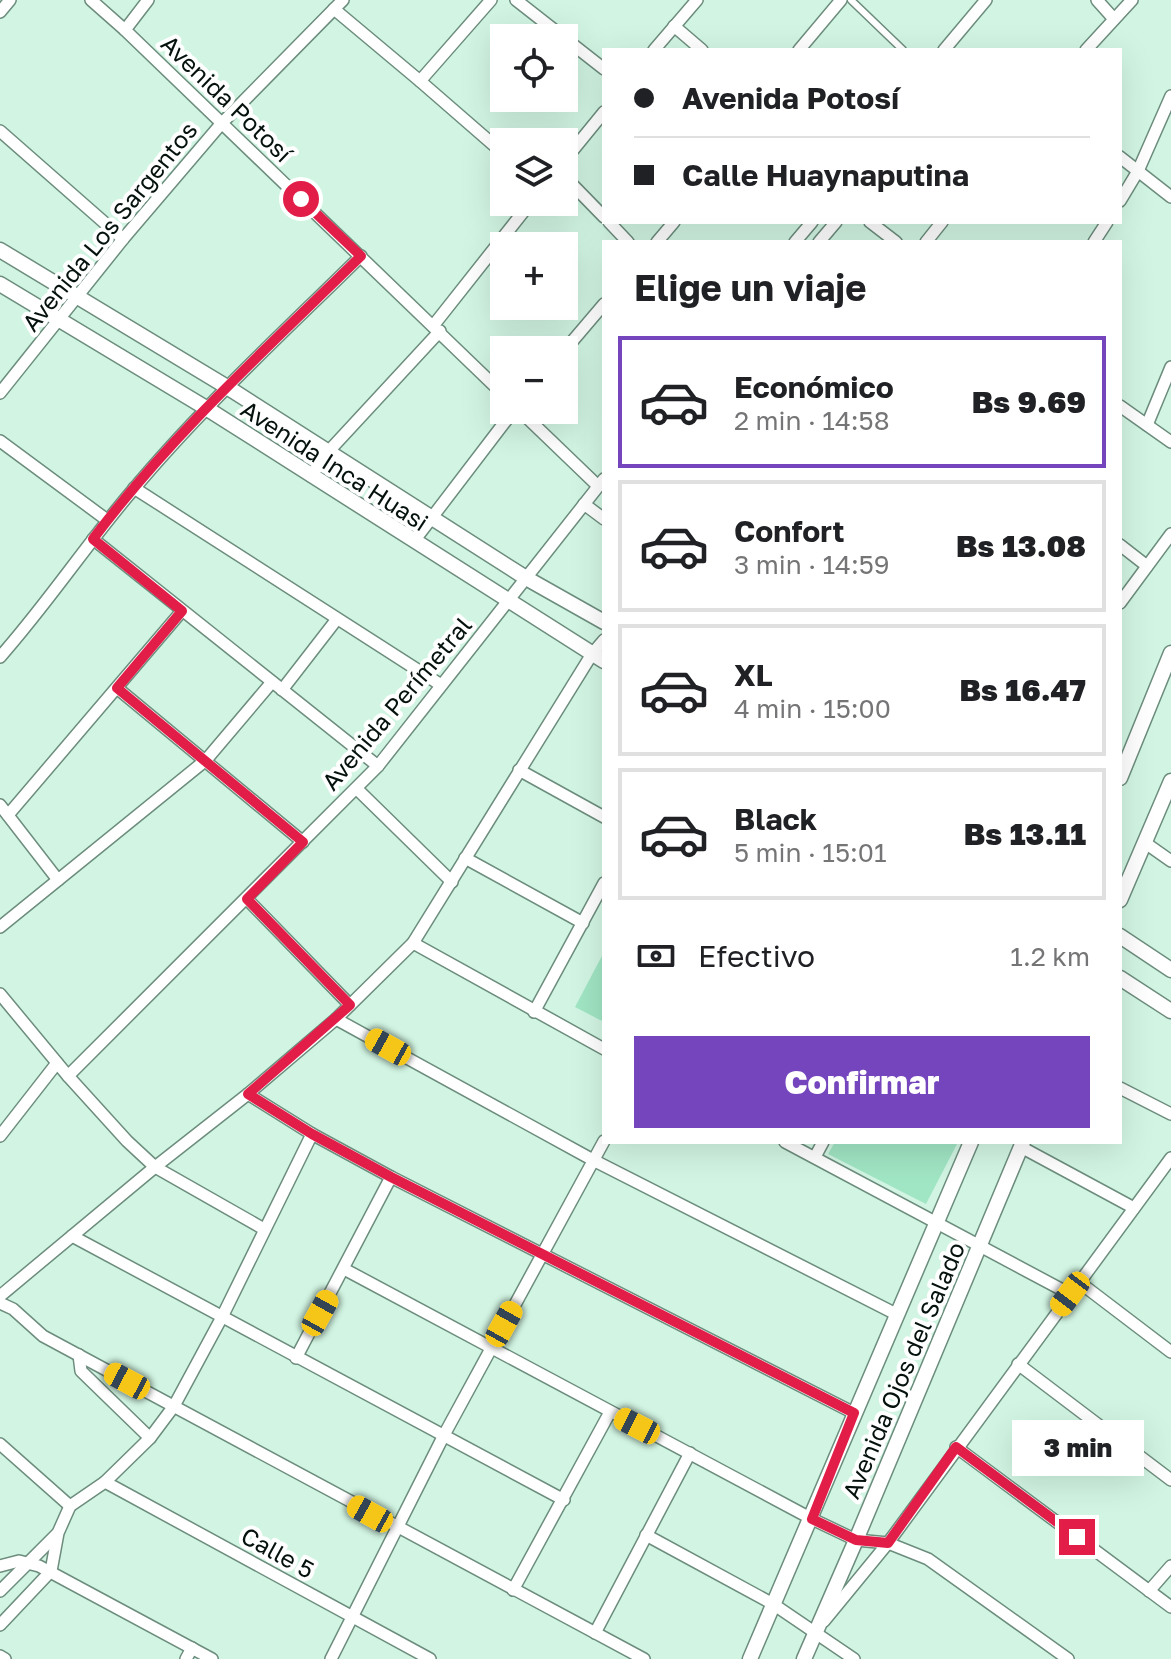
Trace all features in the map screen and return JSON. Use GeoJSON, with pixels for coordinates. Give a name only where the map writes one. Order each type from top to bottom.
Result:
{"type":"FeatureCollection","features":[{"type":"Feature","properties":{"kind":"street"},"geometry":{"type":"LineString","coordinates":[[0,12],[10,0]]}},
{"type":"Feature","properties":{"kind":"street","name":"Avenida Potosí"},"geometry":{"type":"LineString","coordinates":[[91,0],[490,381]]}},
{"type":"Feature","properties":{"kind":"street"},"geometry":{"type":"LineString","coordinates":[[125,30],[148,0]]}},
{"type":"Feature","properties":{"kind":"street","name":"Avenida Los Sargentos"},"geometry":{"type":"LineString","coordinates":[[0,393],[123,239],[221,124],[343,0]]}},
{"type":"Feature","properties":{"kind":"street"},"geometry":{"type":"LineString","coordinates":[[420,81],[491,0]]}},
{"type":"Feature","properties":{"kind":"street"},"geometry":{"type":"LineString","coordinates":[[516,0],[602,67]]}},
{"type":"Feature","properties":{"kind":"street"},"geometry":{"type":"LineString","coordinates":[[656,48],[697,0]]}},
{"type":"Feature","properties":{"kind":"street"},"geometry":{"type":"LineString","coordinates":[[801,48],[841,0]]}},
{"type":"Feature","properties":{"kind":"street"},"geometry":{"type":"LineString","coordinates":[[946,48],[986,0]]}},
{"type":"Feature","properties":{"kind":"street"},"geometry":{"type":"LineString","coordinates":[[1097,0],[1114,19]]}},
{"type":"Feature","properties":{"kind":"street"},"geometry":{"type":"LineString","coordinates":[[1088,48],[1132,0]]}},
{"type":"Feature","properties":{"kind":"street"},"geometry":{"type":"LineString","coordinates":[[334,9],[490,142]]}},
{"type":"Feature","properties":{"kind":"street"},"geometry":{"type":"LineString","coordinates":[[674,26],[700,48]]}},
{"type":"Feature","properties":{"kind":"street"},"geometry":{"type":"LineString","coordinates":[[1122,198],[1138,171],[1171,96]]}},
{"type":"Feature","properties":{"kind":"street"},"geometry":{"type":"LineString","coordinates":[[578,144],[602,114]]}},
{"type":"Feature","properties":{"kind":"street"},"geometry":{"type":"LineString","coordinates":[[0,131],[123,239]]}},
{"type":"Feature","properties":{"kind":"street"},"geometry":{"type":"LineString","coordinates":[[1122,159],[1171,197]]}},
{"type":"Feature","properties":{"kind":"street"},"geometry":{"type":"LineString","coordinates":[[578,190],[602,215]]}},
{"type":"Feature","properties":{"kind":"street"},"geometry":{"type":"LineString","coordinates":[[311,476],[328,452],[436,328],[520,216]]}},
{"type":"Feature","properties":{"kind":"street"},"geometry":{"type":"LineString","coordinates":[[611,224],[626,240]]}},
{"type":"Feature","properties":{"kind":"street"},"geometry":{"type":"LineString","coordinates":[[659,240],[672,224]]}},
{"type":"Feature","properties":{"kind":"street"},"geometry":{"type":"LineString","coordinates":[[797,240],[810,224]]}},
{"type":"Feature","properties":{"kind":"street"},"geometry":{"type":"LineString","coordinates":[[821,240],[834,224]]}},
{"type":"Feature","properties":{"kind":"street"},"geometry":{"type":"LineString","coordinates":[[873,224],[893,240]]}},
{"type":"Feature","properties":{"kind":"street"},"geometry":{"type":"LineString","coordinates":[[928,240],[940,224]]}},
{"type":"Feature","properties":{"kind":"street","name":"Avenida Inca Huasi"},"geometry":{"type":"LineString","coordinates":[[0,250],[227,387],[526,578],[602,621]]}},
{"type":"Feature","properties":{"kind":"street"},"geometry":{"type":"LineString","coordinates":[[0,657],[32,620],[107,520],[206,408],[361,256]]}},
{"type":"Feature","properties":{"kind":"street","name":"Avenida Inca Huasi"},"geometry":{"type":"LineString","coordinates":[[0,284],[206,408],[598,658]]}},
{"type":"Feature","properties":{"kind":"street"},"geometry":{"type":"LineString","coordinates":[[577,336],[602,306]]}},
{"type":"Feature","properties":{"kind":"street"},"geometry":{"type":"LineString","coordinates":[[1147,425],[1171,367]]}},
{"type":"Feature","properties":{"kind":"street"},"geometry":{"type":"LineString","coordinates":[[1122,407],[1171,442]]}},
{"type":"Feature","properties":{"kind":"street"},"geometry":{"type":"LineString","coordinates":[[414,541],[506,424]]}},
{"type":"Feature","properties":{"kind":"street"},"geometry":{"type":"LineString","coordinates":[[533,424],[601,483]]}},
{"type":"Feature","properties":{"kind":"street"},"geometry":{"type":"LineString","coordinates":[[0,441],[107,520]]}},
{"type":"Feature","properties":{"kind":"street","name":"Avenida Perímetral"},"geometry":{"type":"LineString","coordinates":[[68,1076],[378,766],[601,483]]}},
{"type":"Feature","properties":{"kind":"street"},"geometry":{"type":"LineString","coordinates":[[134,488],[441,685]]}},
{"type":"Feature","properties":{"kind":"street"},"geometry":{"type":"LineString","coordinates":[[584,504],[602,518]]}},
{"type":"Feature","properties":{"kind":"street"},"geometry":{"type":"LineString","coordinates":[[93,539],[378,766]]}},
{"type":"Feature","properties":{"kind":"street"},"geometry":{"type":"LineString","coordinates":[[1122,600],[1169,540]]}},
{"type":"Feature","properties":{"kind":"street"},"geometry":{"type":"LineString","coordinates":[[1122,547],[1147,566]]}},
{"type":"Feature","properties":{"kind":"street"},"geometry":{"type":"LineString","coordinates":[[58,880],[4,810],[117,688],[182,611]]}},
{"type":"Feature","properties":{"kind":"street"},"geometry":{"type":"LineString","coordinates":[[0,927],[206,760],[337,619]]}},
{"type":"Feature","properties":{"kind":"street"},"geometry":{"type":"LineString","coordinates":[[1122,773],[1171,653]]}},
{"type":"Feature","properties":{"kind":"street"},"geometry":{"type":"LineString","coordinates":[[0,1296],[336,1019],[413,943],[519,770],[598,658]]}},
{"type":"Feature","properties":{"kind":"street"},"geometry":{"type":"LineString","coordinates":[[117,688],[303,842]]}},
{"type":"Feature","properties":{"kind":"street"},"geometry":{"type":"LineString","coordinates":[[519,770],[602,816]]}},
{"type":"Feature","properties":{"kind":"street"},"geometry":{"type":"LineString","coordinates":[[1122,895],[1171,781]]}},
{"type":"Feature","properties":{"kind":"street"},"geometry":{"type":"LineString","coordinates":[[357,789],[452,882]]}},
{"type":"Feature","properties":{"kind":"street"},"geometry":{"type":"LineString","coordinates":[[1144,842],[1171,861]]}},
{"type":"Feature","properties":{"kind":"street"},"geometry":{"type":"LineString","coordinates":[[465,858],[583,923]]}},
{"type":"Feature","properties":{"kind":"street"},"geometry":{"type":"LineString","coordinates":[[534,1012],[602,887]]}},
{"type":"Feature","properties":{"kind":"street"},"geometry":{"type":"LineString","coordinates":[[247,899],[350,1005]]}},
{"type":"Feature","properties":{"kind":"street"},"geometry":{"type":"LineString","coordinates":[[1122,937],[1171,970]]}},
{"type":"Feature","properties":{"kind":"street"},"geometry":{"type":"LineString","coordinates":[[413,943],[602,1048]]}},
{"type":"Feature","properties":{"kind":"street"},"geometry":{"type":"LineString","coordinates":[[1122,979],[1171,1011]]}},
{"type":"Feature","properties":{"kind":"street"},"geometry":{"type":"LineString","coordinates":[[0,994],[68,1076],[155,1167],[264,1229]]}},
{"type":"Feature","properties":{"kind":"street"},"geometry":{"type":"LineString","coordinates":[[336,1019],[593,1160],[896,1314]]}},
{"type":"Feature","properties":{"kind":"street"},"geometry":{"type":"LineString","coordinates":[[0,1136],[57,1063]]}},
{"type":"Feature","properties":{"kind":"street"},"geometry":{"type":"LineString","coordinates":[[1122,1089],[1171,1114]]}},
{"type":"Feature","properties":{"kind":"street"},"geometry":{"type":"LineString","coordinates":[[248,1094],[312,1134],[391,1177],[854,1413]]}},
{"type":"Feature","properties":{"kind":"street"},"geometry":{"type":"LineString","coordinates":[[0,1625],[51,1571],[58,1533],[70,1506],[105,1482],[150,1438],[174,1406],[222,1317],[312,1134]]}},
{"type":"Feature","properties":{"kind":"street"},"geometry":{"type":"LineString","coordinates":[[331,1659],[444,1435],[602,1144]]}},
{"type":"Feature","properties":{"kind":"street"},"geometry":{"type":"LineString","coordinates":[[789,1144],[1070,1294]]}},
{"type":"Feature","properties":{"kind":"street"},"geometry":{"type":"LineString","coordinates":[[815,1157],[822,1144]]}},
{"type":"Feature","properties":{"kind":"street","name":"Avenida Ojos del Salado"},"geometry":{"type":"LineString","coordinates":[[750,1659],[970,1144]]}},
{"type":"Feature","properties":{"kind":"street"},"geometry":{"type":"LineString","coordinates":[[1022,1144],[1134,1208]]}},
{"type":"Feature","properties":{"kind":"street","name":"Avenida Ojos del Salado"},"geometry":{"type":"LineString","coordinates":[[804,1659],[1022,1144]]}},
{"type":"Feature","properties":{"kind":"street"},"geometry":{"type":"LineString","coordinates":[[815,1632],[888,1543],[1171,1159]]}},
{"type":"Feature","properties":{"kind":"street"},"geometry":{"type":"LineString","coordinates":[[296,1358],[391,1177]]}},
{"type":"Feature","properties":{"kind":"street"},"geometry":{"type":"LineString","coordinates":[[72,1236],[564,1500]]}},
{"type":"Feature","properties":{"kind":"street"},"geometry":{"type":"LineString","coordinates":[[344,1269],[812,1519],[856,1540],[888,1543],[928,1559],[1065,1658]]}},
{"type":"Feature","properties":{"kind":"street"},"geometry":{"type":"LineString","coordinates":[[1079,1282],[1170,1348]]}},
{"type":"Feature","properties":{"kind":"street"},"geometry":{"type":"LineString","coordinates":[[0,1303],[13,1309],[43,1336],[644,1659]]}},
{"type":"Feature","properties":{"kind":"street"},"geometry":{"type":"LineString","coordinates":[[79,1355],[81,1371],[150,1438]]}},
{"type":"Feature","properties":{"kind":"street"},"geometry":{"type":"LineString","coordinates":[[1018,1364],[1171,1480]]}},
{"type":"Feature","properties":{"kind":"street"},"geometry":{"type":"LineString","coordinates":[[513,1590],[610,1412]]}},
{"type":"Feature","properties":{"kind":"street"},"geometry":{"type":"LineString","coordinates":[[0,1444],[70,1506]]}},
{"type":"Feature","properties":{"kind":"street"},"geometry":{"type":"LineString","coordinates":[[956,1447],[1171,1607]]}},
{"type":"Feature","properties":{"kind":"street"},"geometry":{"type":"LineString","coordinates":[[595,1633],[690,1453]]}},
{"type":"Feature","properties":{"kind":"street","name":"Calle 5"},"geometry":{"type":"LineString","coordinates":[[105,1482],[430,1659]]}},
{"type":"Feature","properties":{"kind":"street"},"geometry":{"type":"LineString","coordinates":[[0,1591],[58,1533]]}},
{"type":"Feature","properties":{"kind":"street"},"geometry":{"type":"LineString","coordinates":[[646,1535],[773,1604],[854,1659]]}},
{"type":"Feature","properties":{"kind":"street"},"geometry":{"type":"LineString","coordinates":[[0,1566],[8,1562],[28,1563],[51,1571],[189,1654],[212,1659]]}},
{"type":"Feature","properties":{"kind":"street"},"geometry":{"type":"LineString","coordinates":[[1149,1591],[1171,1566]]}},
{"type":"Feature","properties":{"kind":"street"},"geometry":{"type":"LineString","coordinates":[[322,1659],[352,1617]]}},
{"type":"Feature","properties":{"kind":"lane"},"geometry":{"type":"LineString","coordinates":[[851,0],[901,48]]}},
{"type":"Feature","properties":{"kind":"green space"},"geometry":{"type":"Polygon","coordinates":[[[602,956],[602,1021],[575,1007],[602,956]]]}},
{"type":"Feature","properties":{"kind":"green space"},"geometry":{"type":"Polygon","coordinates":[[[834,1144],[957,1144],[926,1204],[828,1154],[834,1144]]]}},
{"type":"Feature","properties":{"kind":"route"},"geometry":{"type":"LineString","coordinates":[[301,199],[361,256],[206,408],[93,539],[182,611],[117,688],[303,842],[247,899],[350,1005],[248,1094],[312,1134],[391,1177],[854,1413],[812,1519],[856,1540],[888,1543],[956,1447],[1077,1537]]}}]}
